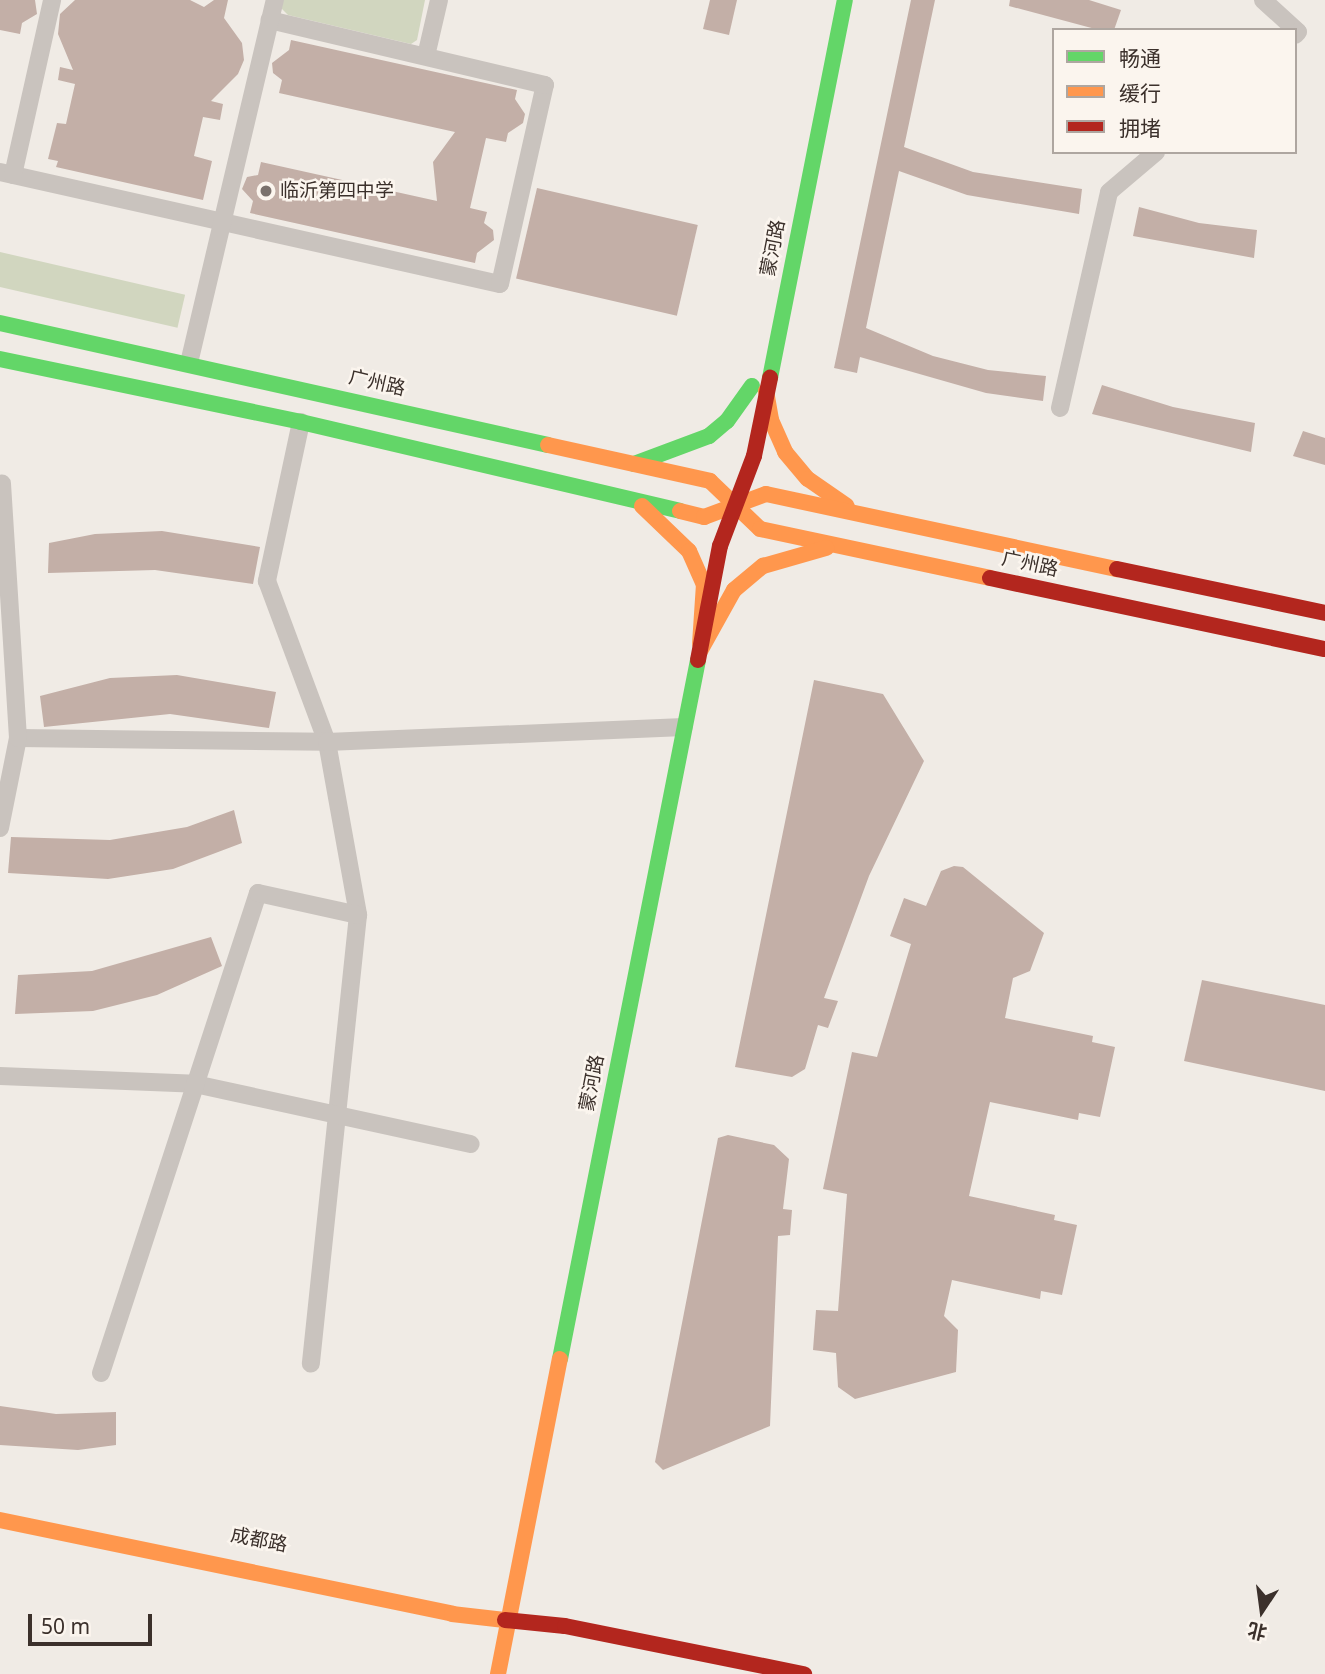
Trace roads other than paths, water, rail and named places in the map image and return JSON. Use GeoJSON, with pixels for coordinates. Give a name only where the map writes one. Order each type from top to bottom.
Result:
{"type":"FeatureCollection","features":[{"type":"Feature","properties":{"kind":"street"},"geometry":{"type":"LineString","coordinates":[[52,0],[6,174],[500,284],[545,85],[270,20]]}},
{"type":"Feature","properties":{"kind":"street"},"geometry":{"type":"LineString","coordinates":[[189,363],[275,0]]}},
{"type":"Feature","properties":{"kind":"street"},"geometry":{"type":"LineString","coordinates":[[426,56],[439,0]]}},
{"type":"Feature","properties":{"kind":"street","name":"蒙河路"},"geometry":{"type":"LineString","coordinates":[[759,388],[830,0]]}},
{"type":"Feature","properties":{"kind":"street","name":"蒙河路"},"geometry":{"type":"LineString","coordinates":[[499,1674],[720,546],[737,503],[738,453],[759,388],[845,0]]}},
{"type":"Feature","properties":{"kind":"street"},"geometry":{"type":"LineString","coordinates":[[1263,0],[1294,28]]}},
{"type":"Feature","properties":{"kind":"street"},"geometry":{"type":"LineString","coordinates":[[1060,408],[1109,192],[1154,154]]}},
{"type":"Feature","properties":{"kind":"street","name":"广州路"},"geometry":{"type":"LineString","coordinates":[[0,323],[710,481],[737,503],[760,528],[1325,649]]}},
{"type":"Feature","properties":{"kind":"street","name":"广州路"},"geometry":{"type":"LineString","coordinates":[[0,359],[302,422],[704,517],[766,494],[1325,613]]}},
{"type":"Feature","properties":{"kind":"street"},"geometry":{"type":"LineString","coordinates":[[634,464],[709,436],[759,388],[785,452],[808,479],[857,513]]}},
{"type":"Feature","properties":{"kind":"street"},"geometry":{"type":"LineString","coordinates":[[302,422],[267,581],[327,742],[358,915],[311,1364]]}},
{"type":"Feature","properties":{"kind":"street"},"geometry":{"type":"LineString","coordinates":[[0,828],[18,737],[2,484]]}},
{"type":"Feature","properties":{"kind":"street"},"geometry":{"type":"LineString","coordinates":[[635,501],[689,551],[704,584],[700,651]]}},
{"type":"Feature","properties":{"kind":"street"},"geometry":{"type":"LineString","coordinates":[[700,651],[734,590],[763,566],[790,555],[841,545]]}},
{"type":"Feature","properties":{"kind":"street"},"geometry":{"type":"LineString","coordinates":[[18,737],[327,742],[684,727]]}},
{"type":"Feature","properties":{"kind":"street"},"geometry":{"type":"LineString","coordinates":[[101,1373],[258,893],[358,915]]}},
{"type":"Feature","properties":{"kind":"street"},"geometry":{"type":"LineString","coordinates":[[0,1076],[195,1084],[471,1144]]}},
{"type":"Feature","properties":{"kind":"street","name":"成都路"},"geometry":{"type":"LineString","coordinates":[[0,1510],[456,1601],[560,1639],[740,1674]]}},
{"type":"Feature","properties":{"kind":"street","name":"成都路"},"geometry":{"type":"LineString","coordinates":[[0,1520],[452,1614],[565,1626],[804,1674]]}},
{"type":"Feature","properties":{"kind":"place","name":"临沂第四中学"},"geometry":{"type":"Point","coordinates":[266,191]}}]}
